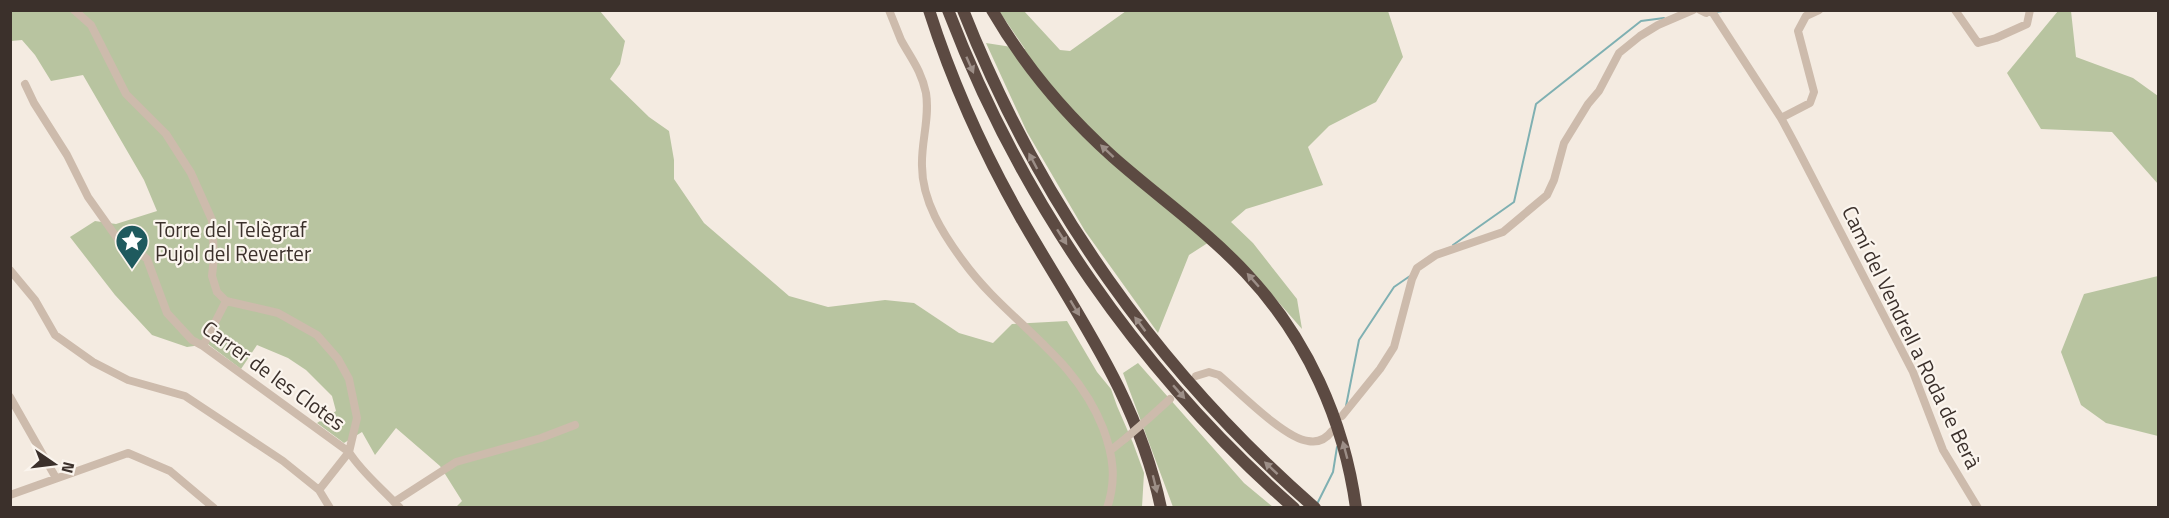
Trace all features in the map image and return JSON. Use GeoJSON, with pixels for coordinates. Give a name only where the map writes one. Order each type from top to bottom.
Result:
{"type":"FeatureCollection","features":[{"type":"Feature","properties":{"kind":"highway"},"geometry":{"type":"LineString","coordinates":[[929,10],[958,88],[993,164],[1038,246],[1101,351],[1125,398],[1145,447],[1161,507]]}},
{"type":"Feature","properties":{"kind":"highway"},"geometry":{"type":"LineString","coordinates":[[948,10],[1000,130],[1037,196],[1094,286],[1182,397],[1231,448],[1294,507]]}},
{"type":"Feature","properties":{"kind":"highway"},"geometry":{"type":"LineString","coordinates":[[963,10],[1000,96],[1032,159],[1067,220],[1106,279],[1194,390],[1260,457],[1315,507]]}},
{"type":"Feature","properties":{"kind":"highway"},"geometry":{"type":"LineString","coordinates":[[992,10],[1041,81],[1088,133],[1233,260],[1279,312],[1308,358],[1330,406],[1346,455],[1356,507]]}},
{"type":"Feature","properties":{"kind":"street"},"geometry":{"type":"LineString","coordinates":[[74,10],[91,26],[126,94],[166,134],[191,173],[212,220],[214,257],[212,276],[217,292],[226,301],[278,313],[317,334],[338,359],[349,379],[357,418],[349,452],[319,490]]}},
{"type":"Feature","properties":{"kind":"street"},"geometry":{"type":"LineString","coordinates":[[888,10],[921,72],[926,96],[922,166],[925,192],[941,226],[964,262],[979,280],[1067,367],[1082,386],[1096,410],[1111,450],[1112,489],[1107,507]]}},
{"type":"Feature","properties":{"kind":"street"},"geometry":{"type":"LineString","coordinates":[[1342,416],[1380,369],[1394,347],[1417,268],[1436,255],[1503,232],[1547,195],[1554,180],[1564,143],[1588,104],[1599,91],[1619,53],[1658,25],[1693,10]]}},
{"type":"Feature","properties":{"kind":"street"},"geometry":{"type":"LineString","coordinates":[[1700,10],[1703,13],[1710,10]]}},
{"type":"Feature","properties":{"kind":"street","name":"Camí del Vendrell a Roda de Berà"},"geometry":{"type":"LineString","coordinates":[[1710,10],[1781,118],[1914,372],[1943,450],[1978,507]]}},
{"type":"Feature","properties":{"kind":"street"},"geometry":{"type":"LineString","coordinates":[[1781,118],[1810,103],[1814,92],[1798,31],[1806,16],[1819,10]]}},
{"type":"Feature","properties":{"kind":"street"},"geometry":{"type":"LineString","coordinates":[[1955,10],[1978,43],[1996,38],[2027,24],[2030,10]]}},
{"type":"Feature","properties":{"kind":"street","name":"Carrer de les Clotes"},"geometry":{"type":"LineString","coordinates":[[25,84],[88,197],[122,244],[147,259],[167,313],[192,340],[349,452],[358,466],[397,505]]}},
{"type":"Feature","properties":{"kind":"street"},"geometry":{"type":"LineString","coordinates":[[10,270],[35,300],[56,335],[93,362],[128,380],[185,396],[283,460],[319,490],[330,507]]}},
{"type":"Feature","properties":{"kind":"street"},"geometry":{"type":"LineString","coordinates":[[203,346],[226,301]]}},
{"type":"Feature","properties":{"kind":"street"},"geometry":{"type":"LineString","coordinates":[[1196,376],[1209,372],[1219,375],[1283,429],[1301,440],[1320,440],[1332,431]]}},
{"type":"Feature","properties":{"kind":"street"},"geometry":{"type":"LineString","coordinates":[[10,397],[56,478]]}},
{"type":"Feature","properties":{"kind":"street"},"geometry":{"type":"LineString","coordinates":[[1111,450],[1170,399]]}},
{"type":"Feature","properties":{"kind":"street"},"geometry":{"type":"LineString","coordinates":[[397,505],[456,462],[541,438],[575,424]]}},
{"type":"Feature","properties":{"kind":"street"},"geometry":{"type":"LineString","coordinates":[[10,495],[128,453],[170,471],[214,507]]}},
{"type":"Feature","properties":{"kind":"green space"},"geometry":{"type":"Polygon","coordinates":[[[10,11],[600,11],[625,41],[620,64],[610,79],[649,117],[669,131],[674,160],[674,179],[704,223],[789,296],[828,307],[885,300],[914,303],[959,333],[993,343],[1012,324],[1067,321],[1097,372],[1111,389],[1133,443],[1144,473],[1142,507],[456,507],[462,501],[440,466],[396,428],[375,455],[362,432],[344,443],[317,423],[336,411],[332,396],[306,370],[288,358],[257,345],[241,369],[208,344],[187,347],[152,335],[115,295],[70,237],[95,221],[116,224],[157,211],[144,180],[83,75],[51,81],[35,55],[22,40],[11,41],[10,11]]]}},
{"type":"Feature","properties":{"kind":"green space"},"geometry":{"type":"Polygon","coordinates":[[[999,11],[1024,11],[1060,50],[1070,51],[1126,11],[1388,11],[1403,57],[1376,102],[1329,126],[1308,147],[1323,185],[1246,209],[1231,222],[1253,243],[1297,299],[1302,329],[1217,237],[1189,255],[1158,333],[1085,231],[1027,132],[986,43],[1025,49],[999,11]]]}},
{"type":"Feature","properties":{"kind":"green space"},"geometry":{"type":"Polygon","coordinates":[[[2058,11],[2071,11],[2076,57],[2133,78],[2158,96],[2158,184],[2112,132],[2041,129],[2007,73],[2058,11]]]}},
{"type":"Feature","properties":{"kind":"green space"},"geometry":{"type":"Polygon","coordinates":[[[2158,276],[2158,436],[2106,423],[2081,405],[2061,352],[2084,294],[2158,276]]]}},
{"type":"Feature","properties":{"kind":"green space"},"geometry":{"type":"Polygon","coordinates":[[[1138,363],[1244,483],[1273,507],[1173,507],[1123,373],[1138,363]]]}},
{"type":"Feature","properties":{"kind":"waterway"},"geometry":{"type":"LineString","coordinates":[[1715,12],[1730,10]]}},
{"type":"Feature","properties":{"kind":"waterway"},"geometry":{"type":"LineString","coordinates":[[1453,245],[1514,202],[1536,104],[1641,21],[1664,18]]}},
{"type":"Feature","properties":{"kind":"waterway"},"geometry":{"type":"LineString","coordinates":[[1346,406],[1359,340],[1394,287],[1410,276]]}},
{"type":"Feature","properties":{"kind":"waterway"},"geometry":{"type":"LineString","coordinates":[[1317,504],[1333,472],[1337,447]]}},
{"type":"Feature","properties":{"kind":"place","name":"Torre del Telègraf Pujol del Reverter"},"geometry":{"type":"Point","coordinates":[132,270]}}]}
